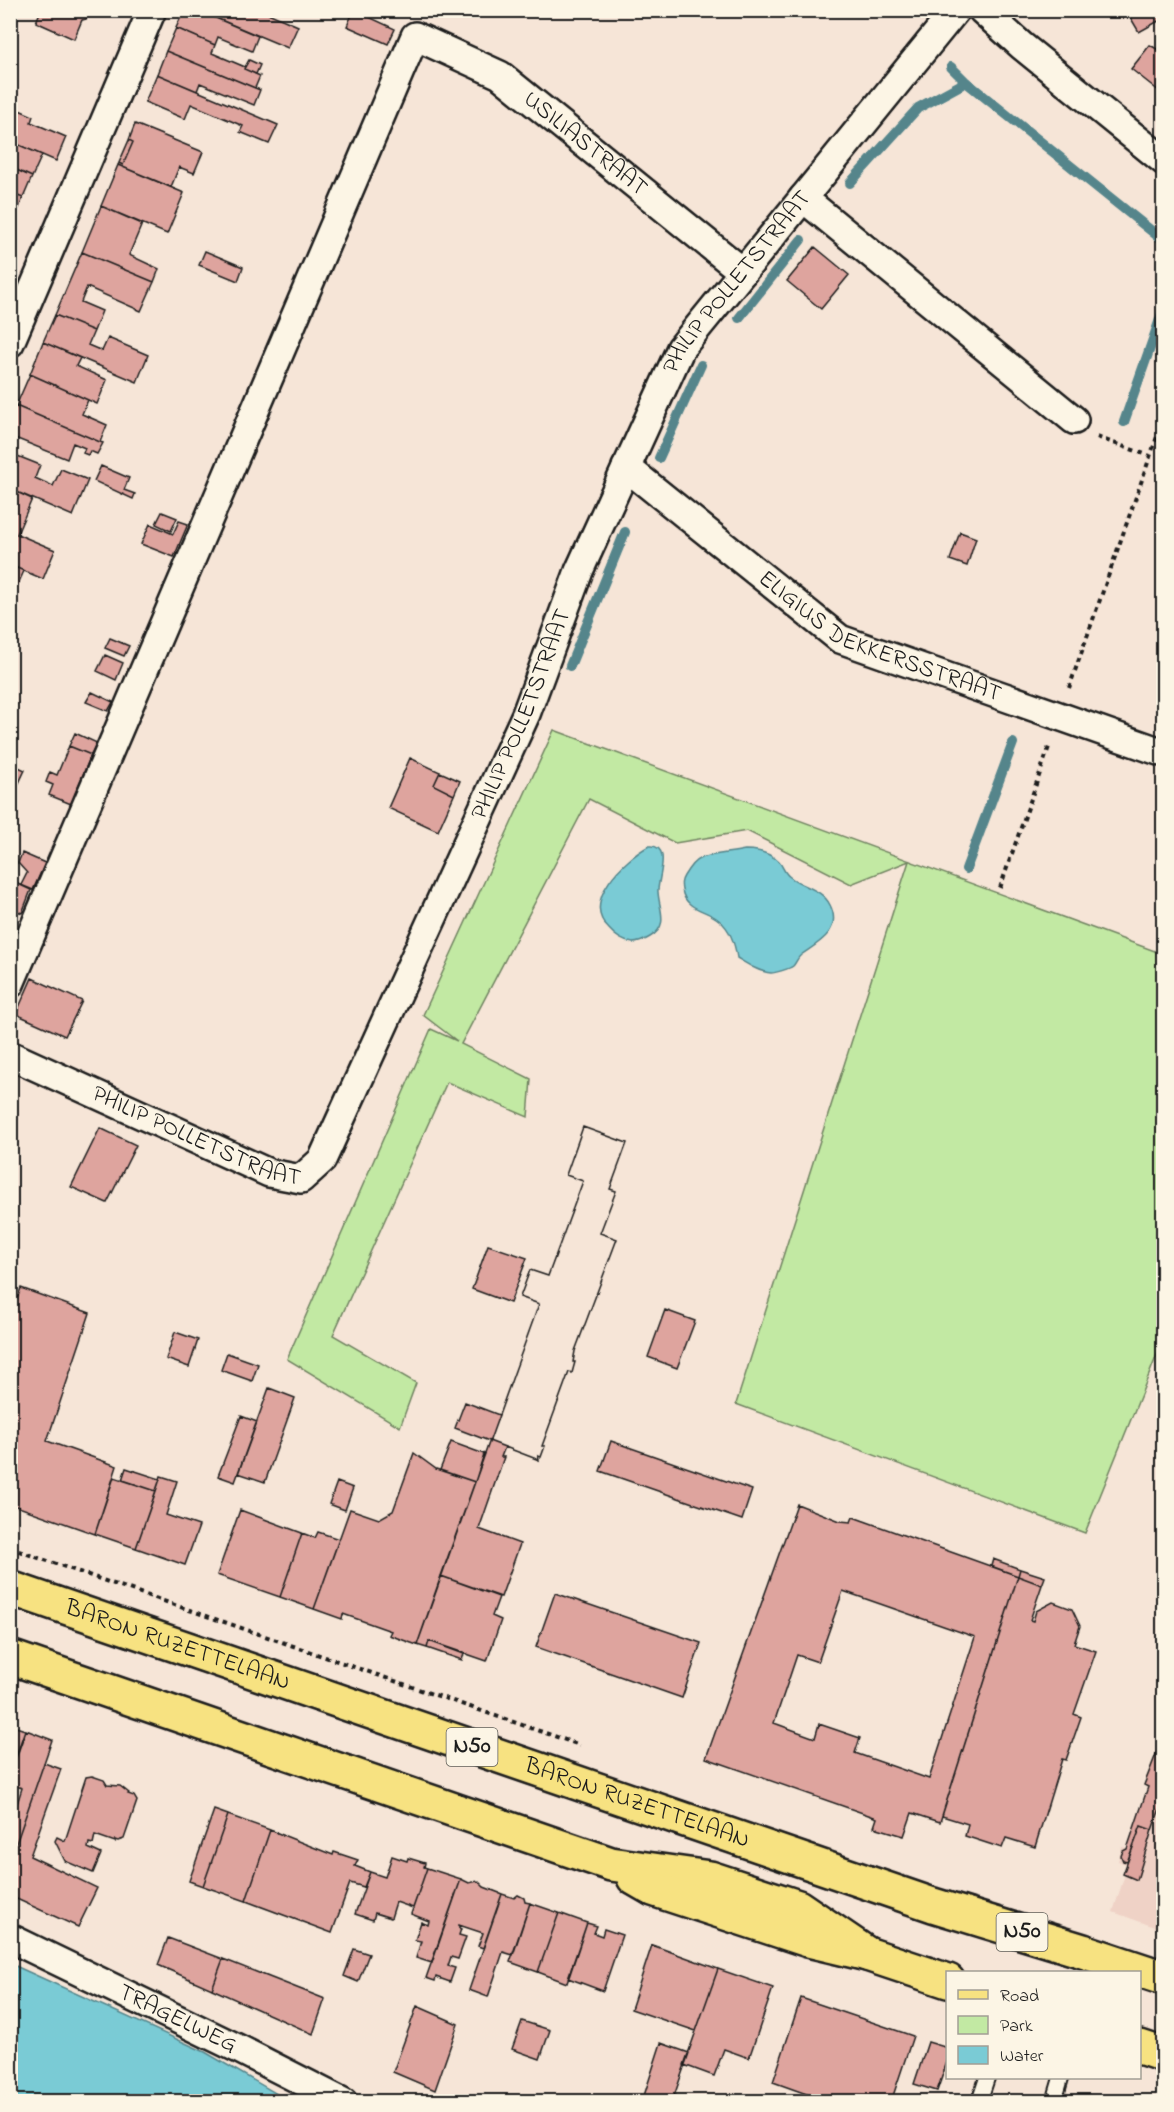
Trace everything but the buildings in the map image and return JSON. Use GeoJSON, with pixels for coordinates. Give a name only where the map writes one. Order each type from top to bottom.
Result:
{"type":"FeatureCollection","features":[{"type":"Feature","properties":{"kind":"main road","name":"BARON RUZETTELAAN"},"geometry":{"type":"LineString","coordinates":[[10,1588],[933,1905],[1164,1978]]}},
{"type":"Feature","properties":{"kind":"main road","name":"BARON RUZETTELAAN"},"geometry":{"type":"LineString","coordinates":[[10,1657],[611,1864],[710,1878],[798,1907],[867,1954],[946,1980]]}},
{"type":"Feature","properties":{"kind":"main road"},"geometry":{"type":"LineString","coordinates":[[1141,2047],[1164,2055]]}},
{"type":"Feature","properties":{"kind":"street"},"geometry":{"type":"LineString","coordinates":[[10,343],[152,10]]}},
{"type":"Feature","properties":{"kind":"street","name":"PHILIP POLLETSTRAAT"},"geometry":{"type":"LineString","coordinates":[[10,1055],[269,1173],[301,1179],[322,1160],[526,714],[579,571],[681,348],[956,10]]}},
{"type":"Feature","properties":{"kind":"street"},"geometry":{"type":"LineString","coordinates":[[982,10],[1022,46],[1164,161]]}},
{"type":"Feature","properties":{"kind":"street","name":"USILIASTRAAT"},"geometry":{"type":"LineString","coordinates":[[10,984],[415,36],[500,75],[743,272]]}},
{"type":"Feature","properties":{"kind":"street"},"geometry":{"type":"LineString","coordinates":[[803,198],[1074,420]]}},
{"type":"Feature","properties":{"kind":"street","name":"ELIGIUS DEKKERSSTRAAT"},"geometry":{"type":"LineString","coordinates":[[626,467],[840,639],[1164,753]]}},
{"type":"Feature","properties":{"kind":"street","name":"TRAGELWEG"},"geometry":{"type":"LineString","coordinates":[[10,1938],[240,2049],[343,2102]]}},
{"type":"Feature","properties":{"kind":"lane"},"geometry":{"type":"LineString","coordinates":[[979,2102],[987,2079]]}},
{"type":"Feature","properties":{"kind":"lane"},"geometry":{"type":"LineString","coordinates":[[1054,2102],[1061,2079]]}},
{"type":"Feature","properties":{"kind":"path"},"geometry":{"type":"LineString","coordinates":[[1000,888],[1164,417]]}},
{"type":"Feature","properties":{"kind":"path"},"geometry":{"type":"LineString","coordinates":[[1074,420],[1099,438],[1150,456]]}},
{"type":"Feature","properties":{"kind":"shaded area"},"geometry":{"type":"Polygon","coordinates":[[[1163,1734],[1163,1930],[1113,1912],[1128,1865],[1118,1861],[1122,1847],[1127,1848],[1148,1787],[1144,1785],[1163,1734]]]}},
{"type":"Feature","properties":{"kind":"green space"},"geometry":{"type":"Polygon","coordinates":[[[554,730],[1163,954],[1163,1340],[1085,1533],[736,1404],[909,861],[851,884],[747,831],[675,843],[589,799],[461,1044],[531,1079],[528,1117],[447,1082],[333,1335],[416,1383],[400,1427],[287,1359],[431,1029],[457,1041],[423,1015],[554,730]]]}},
{"type":"Feature","properties":{"kind":"water"},"geometry":{"type":"Polygon","coordinates":[[[649,846],[656,847],[662,857],[658,892],[662,922],[656,933],[633,943],[620,938],[609,929],[601,918],[600,906],[609,882],[639,852],[649,846]]]}},
{"type":"Feature","properties":{"kind":"water"},"geometry":{"type":"Polygon","coordinates":[[[745,850],[764,852],[772,856],[786,874],[822,895],[830,905],[833,914],[831,929],[827,935],[800,956],[793,966],[782,971],[771,973],[762,971],[737,958],[732,938],[724,925],[715,917],[692,906],[684,897],[683,878],[697,860],[745,850]]]}},
{"type":"Feature","properties":{"kind":"water"},"geometry":{"type":"Polygon","coordinates":[[[11,1964],[205,2052],[289,2101],[11,2101],[11,1964]]]}},
{"type":"Feature","properties":{"kind":"waterway"},"geometry":{"type":"LineString","coordinates":[[951,67],[966,82],[1164,241]]}},
{"type":"Feature","properties":{"kind":"waterway"},"geometry":{"type":"LineString","coordinates":[[850,183],[918,108],[966,82]]}},
{"type":"Feature","properties":{"kind":"waterway"},"geometry":{"type":"LineString","coordinates":[[739,318],[801,240]]}},
{"type":"Feature","properties":{"kind":"waterway"},"geometry":{"type":"LineString","coordinates":[[1124,422],[1164,308]]}},
{"type":"Feature","properties":{"kind":"waterway"},"geometry":{"type":"LineString","coordinates":[[659,458],[701,365]]}},
{"type":"Feature","properties":{"kind":"waterway"},"geometry":{"type":"LineString","coordinates":[[570,666],[625,532]]}},
{"type":"Feature","properties":{"kind":"waterway"},"geometry":{"type":"LineString","coordinates":[[966,869],[1013,743]]}}]}
